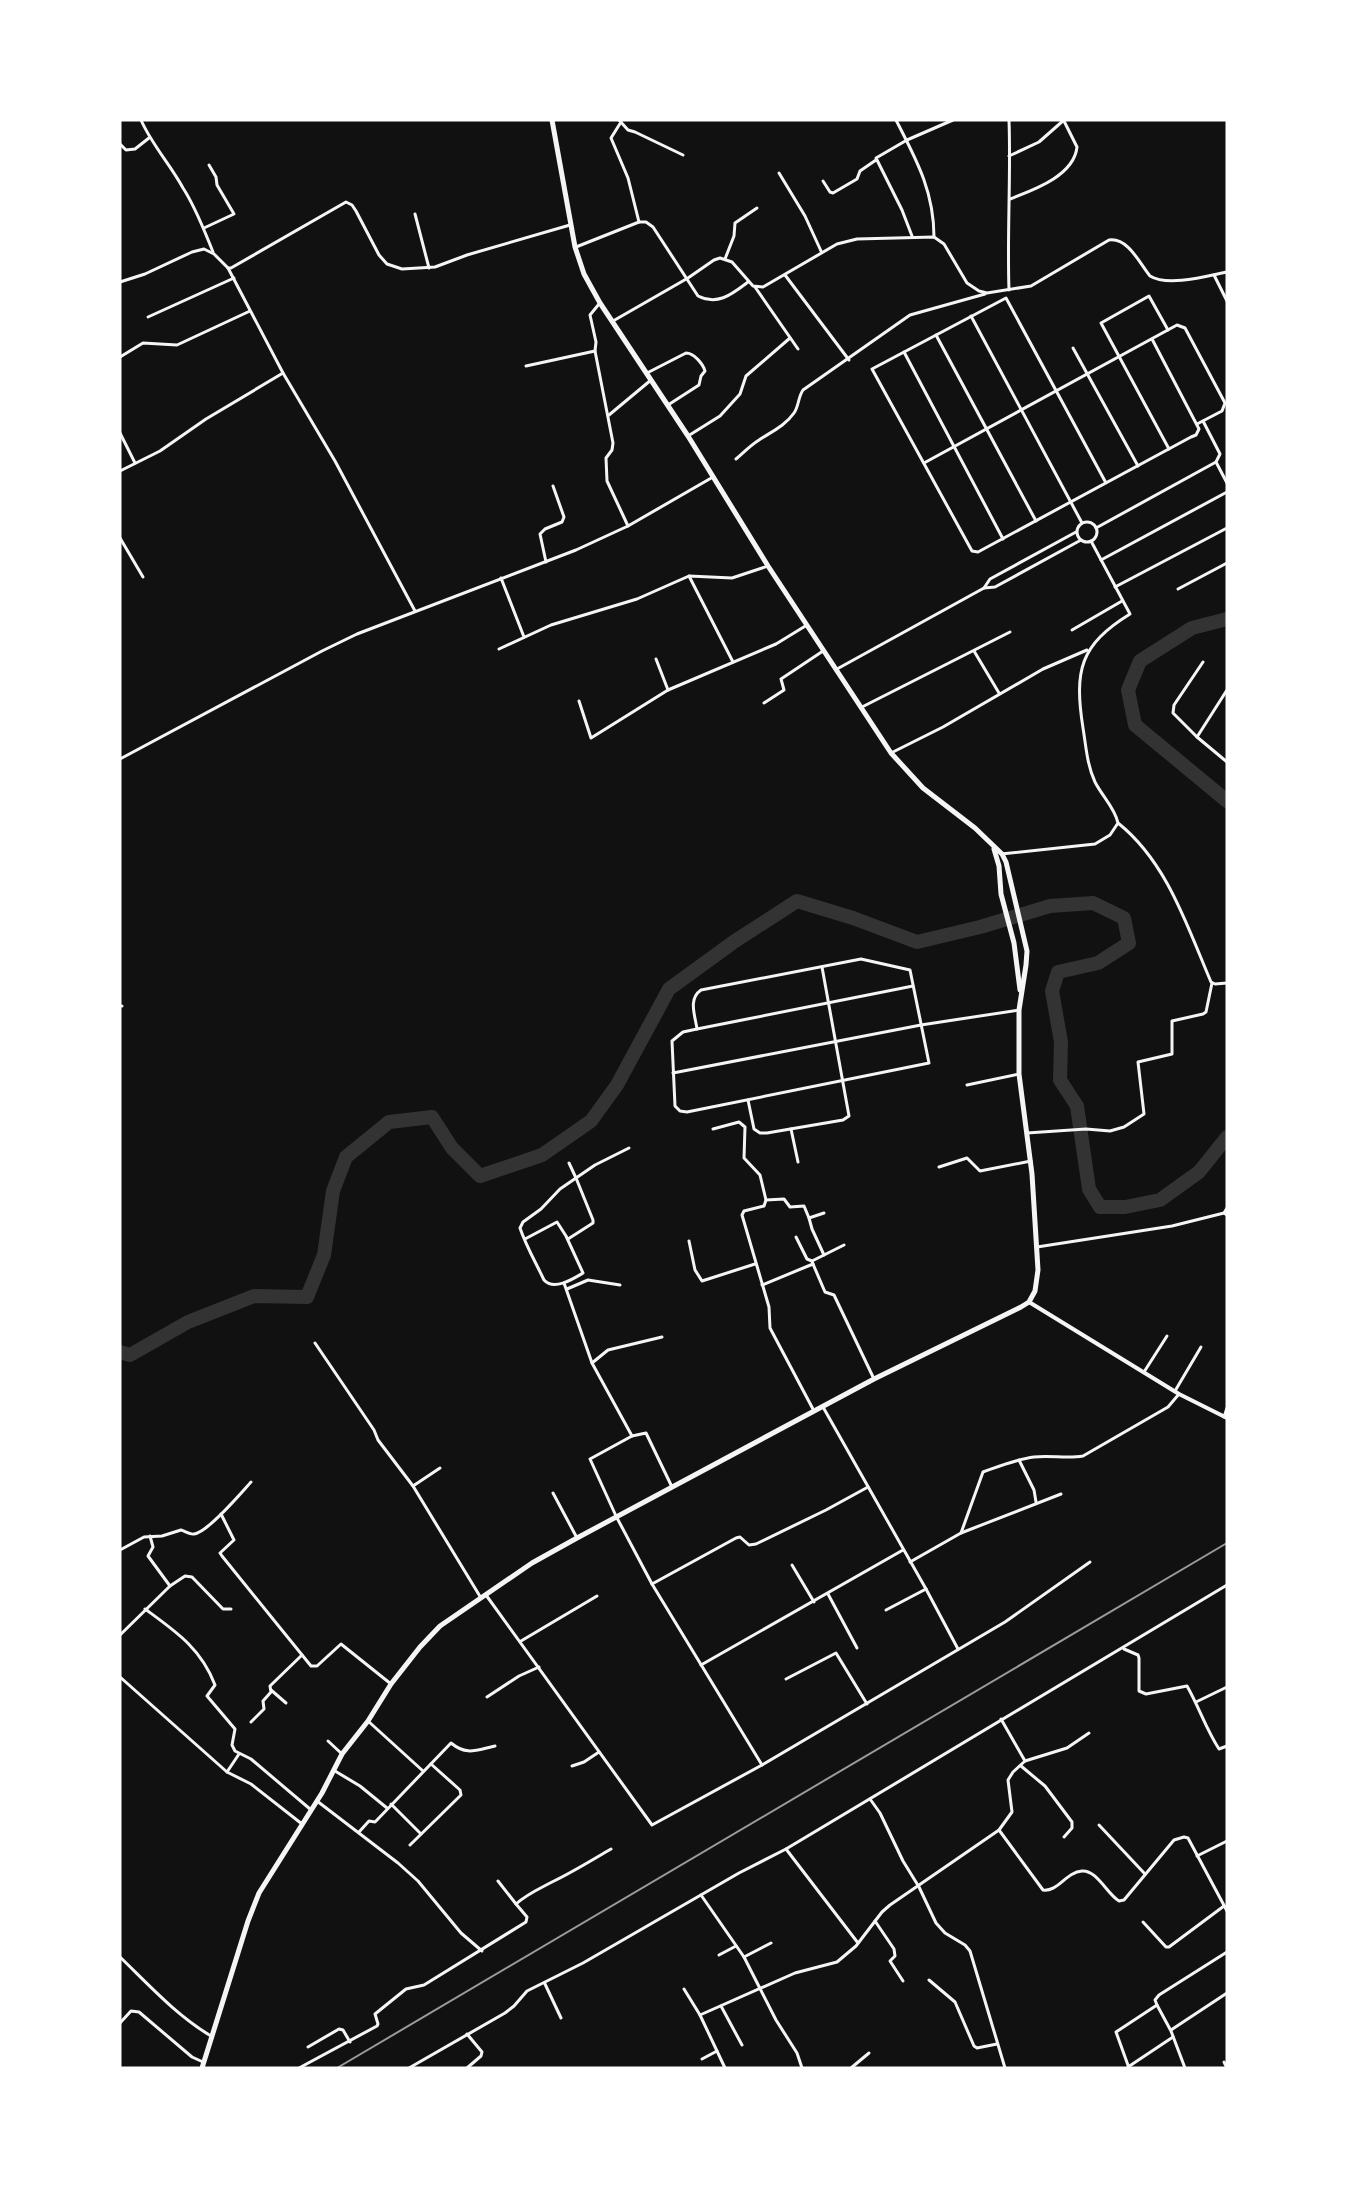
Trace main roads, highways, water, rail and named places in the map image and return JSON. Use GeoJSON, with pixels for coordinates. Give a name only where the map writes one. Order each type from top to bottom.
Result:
{"type":"FeatureCollection","features":[{"type":"Feature","properties":{"kind":"main road"},"geometry":{"type":"LineString","coordinates":[[202,2065],[259,1893],[317,1802],[342,1754],[368,1721],[392,1684],[431,1635],[448,1620],[532,1563],[822,1406],[1029,1302],[1035,1291],[1037,1247],[1030,1161],[1019,1074],[1019,1010],[1026,965],[1025,940],[1012,892],[1010,870],[975,828],[923,788],[891,753],[600,303],[584,274],[575,247],[552,120]]}},
{"type":"Feature","properties":{"kind":"main road"},"geometry":{"type":"LineString","coordinates":[[999,854],[1002,894],[1014,943],[1021,992]]}},
{"type":"Feature","properties":{"kind":"waterway"},"geometry":{"type":"LineString","coordinates":[[1227,619],[1192,628],[1140,661],[1128,690],[1135,725],[1227,801]]}},
{"type":"Feature","properties":{"kind":"waterway"},"geometry":{"type":"LineString","coordinates":[[120,1352],[130,1355],[188,1322],[254,1296],[307,1297],[324,1255],[333,1191],[346,1157],[389,1122],[432,1117],[452,1148],[480,1176],[542,1155],[591,1121],[617,1085],[669,989],[735,941],[797,901],[853,918],[917,942],[980,927],[1050,906],[1093,903],[1124,918],[1129,943],[1098,963],[1058,972],[1052,991],[1061,1042],[1060,1080],[1077,1106],[1089,1189],[1100,1207],[1125,1207],[1160,1200],[1199,1172],[1227,1137]]}},
{"type":"Feature","properties":{"kind":"railway"},"geometry":{"type":"LineString","coordinates":[[337,2068],[1227,1543]]}}]}
